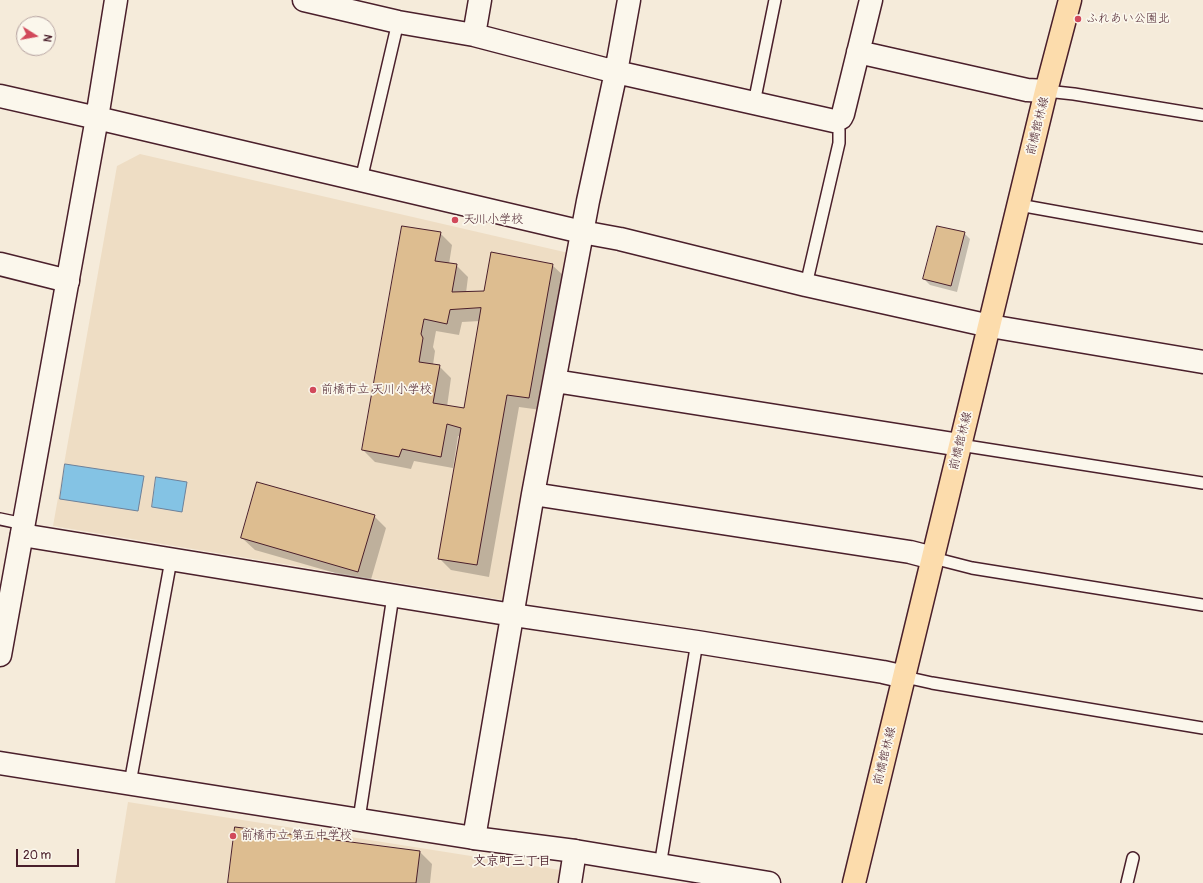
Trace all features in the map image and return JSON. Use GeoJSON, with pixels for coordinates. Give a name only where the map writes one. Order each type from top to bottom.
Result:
{"type":"FeatureCollection","features":[{"type":"Feature","properties":{"kind":"main road","name":"前橋館林線"},"geometry":{"type":"LineString","coordinates":[[854,883],[1046,91],[1070,0]]}},
{"type":"Feature","properties":{"kind":"street"},"geometry":{"type":"LineString","coordinates":[[0,655],[97,118],[116,0]]}},
{"type":"Feature","properties":{"kind":"street"},"geometry":{"type":"LineString","coordinates":[[304,0],[355,6],[398,22],[474,35],[616,72],[831,121],[838,120],[843,114],[870,0]]}},
{"type":"Feature","properties":{"kind":"street"},"geometry":{"type":"LineString","coordinates":[[474,35],[480,0]]}},
{"type":"Feature","properties":{"kind":"street"},"geometry":{"type":"LineString","coordinates":[[474,838],[533,494],[582,232],[616,72],[629,0]]}},
{"type":"Feature","properties":{"kind":"street"},"geometry":{"type":"LineString","coordinates":[[858,52],[1027,90],[1046,91]]}},
{"type":"Feature","properties":{"kind":"street"},"geometry":{"type":"LineString","coordinates":[[0,96],[582,232],[620,239],[806,285],[990,326],[1203,362]]}},
{"type":"Feature","properties":{"kind":"street"},"geometry":{"type":"LineString","coordinates":[[0,264],[68,281]]}},
{"type":"Feature","properties":{"kind":"street"},"geometry":{"type":"LineString","coordinates":[[555,381],[960,445]]}},
{"type":"Feature","properties":{"kind":"street"},"geometry":{"type":"LineString","coordinates":[[533,494],[910,552],[933,558]]}},
{"type":"Feature","properties":{"kind":"street"},"geometry":{"type":"LineString","coordinates":[[23,529],[171,560],[513,615],[697,642],[883,672],[905,677]]}},
{"type":"Feature","properties":{"kind":"street"},"geometry":{"type":"LineString","coordinates":[[0,763],[769,883]]}},
{"type":"Feature","properties":{"kind":"street"},"geometry":{"type":"LineString","coordinates":[[570,883],[575,852]]}},
{"type":"Feature","properties":{"kind":"lane"},"geometry":{"type":"LineString","coordinates":[[754,103],[775,0]]}},
{"type":"Feature","properties":{"kind":"lane"},"geometry":{"type":"LineString","coordinates":[[360,180],[398,22]]}},
{"type":"Feature","properties":{"kind":"lane"},"geometry":{"type":"LineString","coordinates":[[1046,91],[1074,94],[1203,115]]}},
{"type":"Feature","properties":{"kind":"lane"},"geometry":{"type":"LineString","coordinates":[[806,285],[839,143],[840,131],[838,120]]}},
{"type":"Feature","properties":{"kind":"lane"},"geometry":{"type":"LineString","coordinates":[[1019,205],[1203,238]]}},
{"type":"Feature","properties":{"kind":"lane"},"geometry":{"type":"LineString","coordinates":[[960,445],[1203,483]]}},
{"type":"Feature","properties":{"kind":"lane"},"geometry":{"type":"LineString","coordinates":[[0,519],[23,529]]}},
{"type":"Feature","properties":{"kind":"lane"},"geometry":{"type":"LineString","coordinates":[[933,558],[972,568],[1203,605]]}},
{"type":"Feature","properties":{"kind":"lane"},"geometry":{"type":"LineString","coordinates":[[130,783],[171,560]]}},
{"type":"Feature","properties":{"kind":"lane"},"geometry":{"type":"LineString","coordinates":[[359,819],[393,596]]}},
{"type":"Feature","properties":{"kind":"lane"},"geometry":{"type":"LineString","coordinates":[[660,866],[697,642]]}},
{"type":"Feature","properties":{"kind":"lane"},"geometry":{"type":"LineString","coordinates":[[905,677],[932,683],[1203,728]]}},
{"type":"Feature","properties":{"kind":"lane"},"geometry":{"type":"LineString","coordinates":[[1127,883],[1133,858]]}},
{"type":"Feature","properties":{"kind":"shaded area","name":"前橋市立 天川小学校"},"geometry":{"type":"Polygon","coordinates":[[[140,154],[573,254],[511,591],[503,600],[53,526],[117,166],[140,154]]]}},
{"type":"Feature","properties":{"kind":"shaded area","name":"前橋市立 第五中学校"},"geometry":{"type":"Polygon","coordinates":[[[128,802],[560,870],[558,883],[115,883],[128,802]]]}},
{"type":"Feature","properties":{"kind":"water"},"geometry":{"type":"Polygon","coordinates":[[[65,464],[144,476],[138,511],[60,499],[65,464]]]}},
{"type":"Feature","properties":{"kind":"water"},"geometry":{"type":"Polygon","coordinates":[[[156,477],[187,482],[182,512],[152,507],[156,477]]]}},
{"type":"Feature","properties":{"kind":"building"},"geometry":{"type":"Polygon","coordinates":[[[402,226],[441,232],[435,261],[457,264],[452,292],[484,291],[491,252],[553,264],[529,398],[507,395],[477,565],[438,559],[461,428],[447,424],[441,457],[402,449],[399,457],[362,450],[402,226]],[[481,308],[450,310],[447,324],[424,319],[421,334],[423,338],[419,362],[440,365],[433,403],[464,408],[481,308]]]}},
{"type":"Feature","properties":{"kind":"building"},"geometry":{"type":"Polygon","coordinates":[[[937,226],[965,232],[951,286],[923,279],[937,226]]]}},
{"type":"Feature","properties":{"kind":"building"},"geometry":{"type":"Polygon","coordinates":[[[257,482],[375,515],[358,572],[241,538],[257,482]]]}},
{"type":"Feature","properties":{"kind":"building"},"geometry":{"type":"Polygon","coordinates":[[[235,827],[420,851],[416,883],[228,883],[235,827]]]}},
{"type":"Feature","properties":{"kind":"place","name":"ふれあい公園北"},"geometry":{"type":"Point","coordinates":[1078,19]}},
{"type":"Feature","properties":{"kind":"place","name":"天川小学校"},"geometry":{"type":"Point","coordinates":[455,220]}},
{"type":"Feature","properties":{"kind":"place","name":"前橋市立 天川小学校"},"geometry":{"type":"Point","coordinates":[313,390]}},
{"type":"Feature","properties":{"kind":"place","name":"前橋市立 第五中学校"},"geometry":{"type":"Point","coordinates":[233,836]}},
{"type":"Feature","properties":{"kind":"district","name":"文京町三丁目"},"geometry":{"type":"Point","coordinates":[512,862]}}]}
